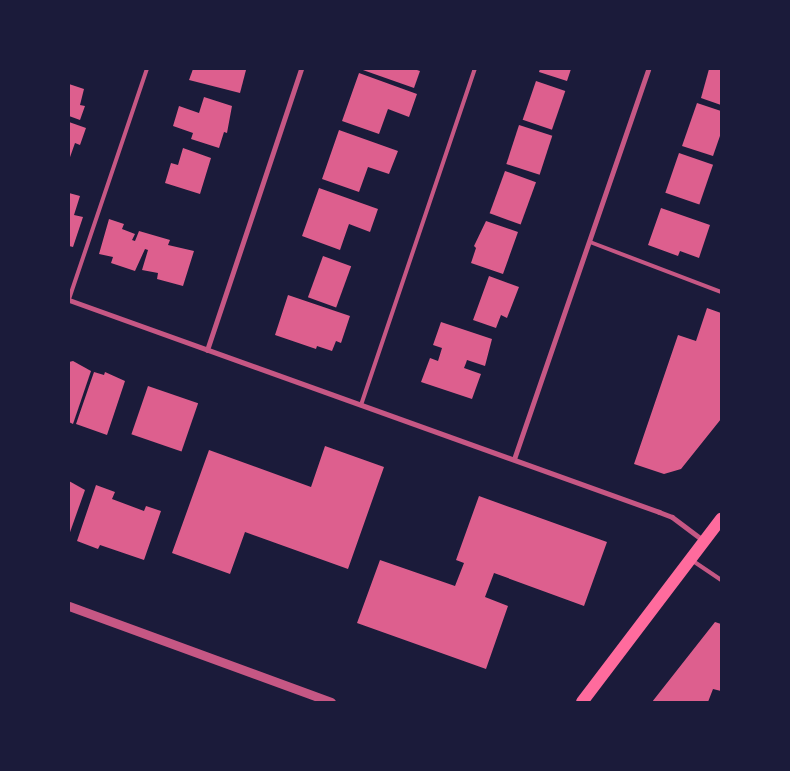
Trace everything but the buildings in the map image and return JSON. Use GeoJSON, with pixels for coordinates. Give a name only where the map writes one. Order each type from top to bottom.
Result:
{"type":"FeatureCollection","features":[{"type":"Feature","properties":{"kind":"main road"},"geometry":{"type":"LineString","coordinates":[[582,702],[721,519]]}},
{"type":"Feature","properties":{"kind":"street"},"geometry":{"type":"LineString","coordinates":[[208,350],[301,69]]}},
{"type":"Feature","properties":{"kind":"street"},"geometry":{"type":"LineString","coordinates":[[514,460],[648,69]]}},
{"type":"Feature","properties":{"kind":"street"},"geometry":{"type":"LineString","coordinates":[[69,300],[672,517],[705,541]]}},
{"type":"Feature","properties":{"kind":"street"},"geometry":{"type":"LineString","coordinates":[[69,606],[330,702]]}},
{"type":"Feature","properties":{"kind":"lane"},"geometry":{"type":"LineString","coordinates":[[69,300],[147,69]]}},
{"type":"Feature","properties":{"kind":"lane"},"geometry":{"type":"LineString","coordinates":[[360,406],[475,69]]}},
{"type":"Feature","properties":{"kind":"lane"},"geometry":{"type":"LineString","coordinates":[[590,242],[721,292]]}},
{"type":"Feature","properties":{"kind":"lane"},"geometry":{"type":"LineString","coordinates":[[691,559],[721,580]]}}]}
